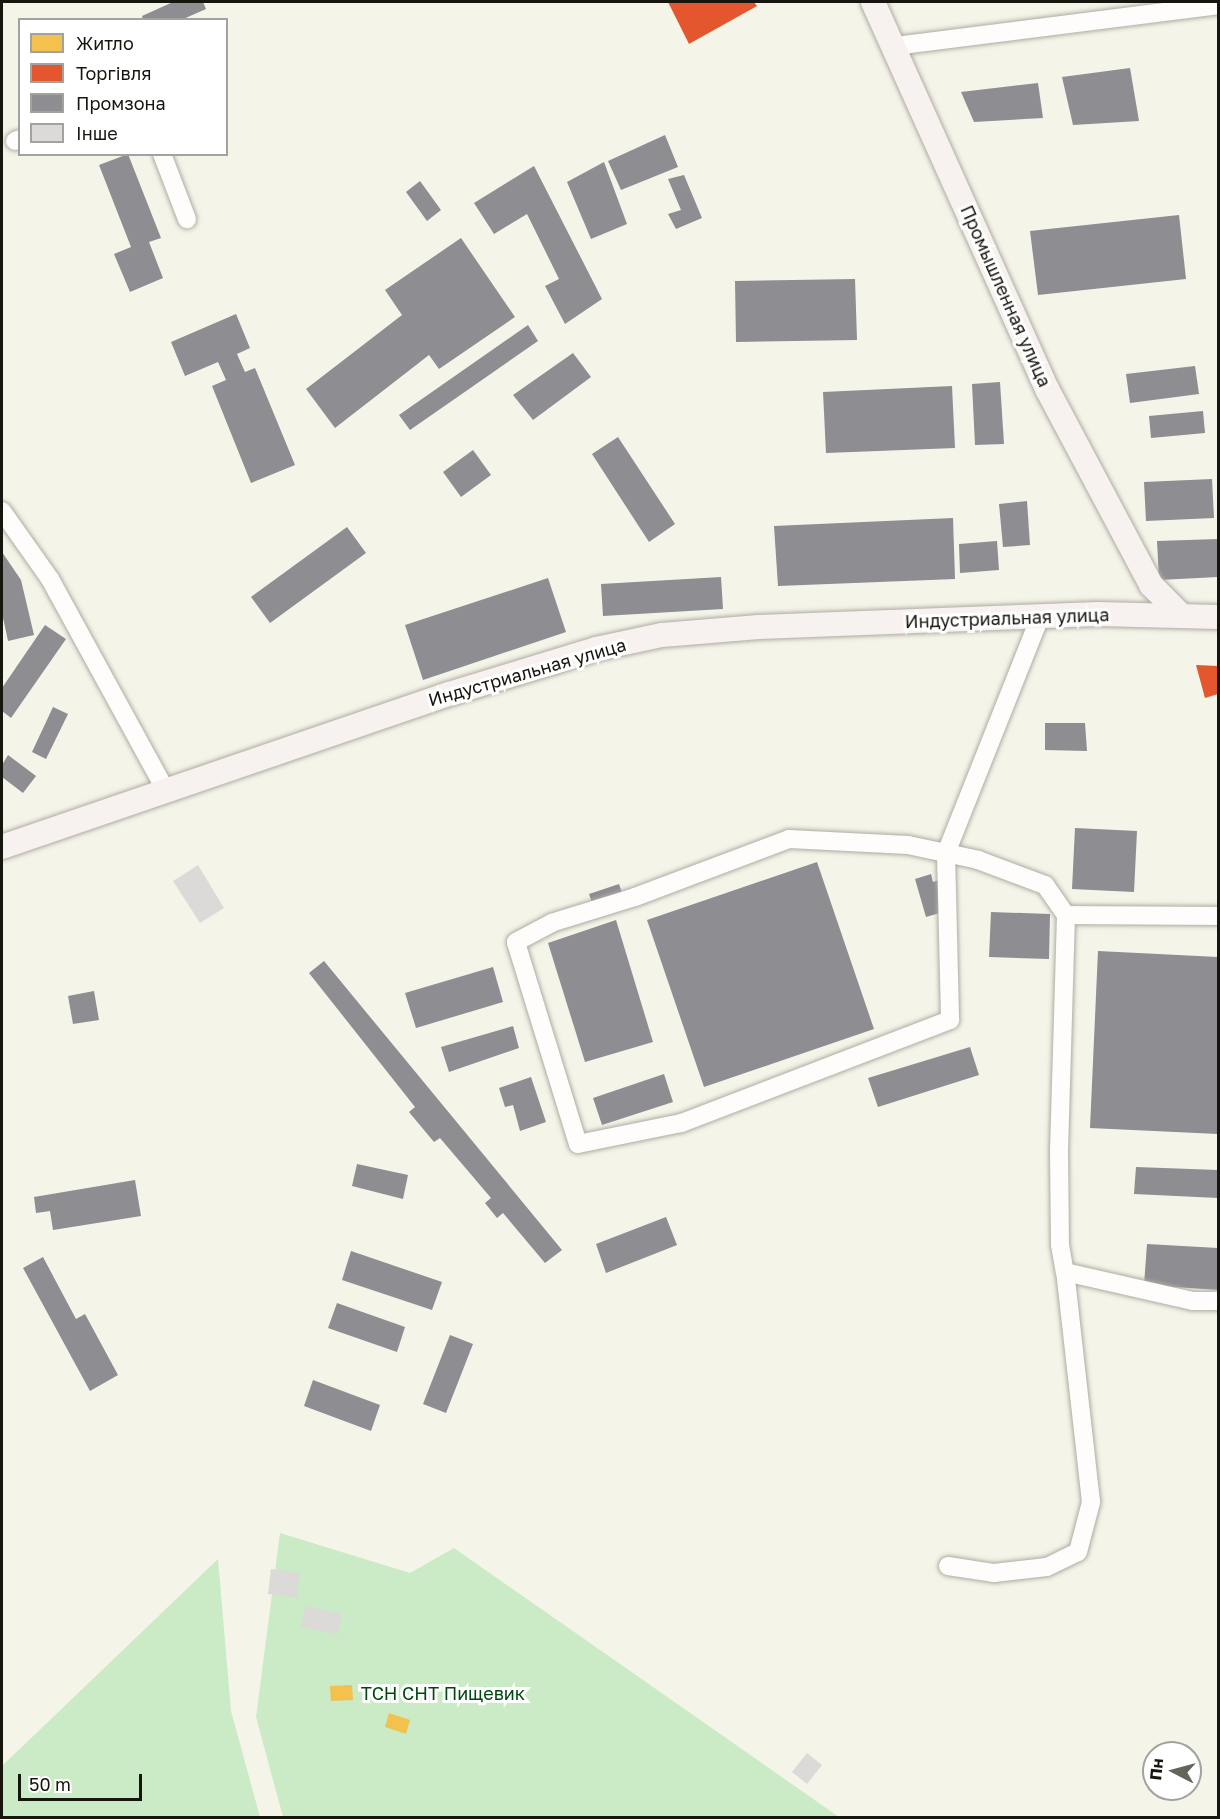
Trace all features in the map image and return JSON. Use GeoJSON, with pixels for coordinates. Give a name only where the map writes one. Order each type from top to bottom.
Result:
{"type":"FeatureCollection","features":[{"type":"Feature","properties":{"kind":"main road","name":"Промышленная улица"},"geometry":{"type":"LineString","coordinates":[[873,2],[895,46],[1047,389],[1151,585],[1182,616]]}},
{"type":"Feature","properties":{"kind":"main road"},"geometry":{"type":"LineString","coordinates":[[1098,614],[1129,606],[1151,585]]}},
{"type":"Feature","properties":{"kind":"main road","name":"Индустриальная улица"},"geometry":{"type":"LineString","coordinates":[[2,847],[165,789],[449,694],[596,649],[662,635],[759,627],[1098,614],[1218,618]]}},
{"type":"Feature","properties":{"kind":"street"},"geometry":{"type":"LineString","coordinates":[[895,46],[1218,4]]}},
{"type":"Feature","properties":{"kind":"street"},"geometry":{"type":"LineString","coordinates":[[163,156],[187,219]]}},
{"type":"Feature","properties":{"kind":"street"},"geometry":{"type":"LineString","coordinates":[[2,511],[50,579],[165,789]]}},
{"type":"Feature","properties":{"kind":"street"},"geometry":{"type":"LineString","coordinates":[[948,1566],[994,1573],[1047,1567],[1078,1552],[1091,1502],[1060,1245],[1059,1150],[1066,915],[1045,885],[978,860],[946,853],[908,845],[789,839],[635,897],[551,923],[516,942],[578,1144],[681,1123],[950,1020],[946,853],[1040,617]]}},
{"type":"Feature","properties":{"kind":"street"},"geometry":{"type":"LineString","coordinates":[[1066,915],[1218,916]]}},
{"type":"Feature","properties":{"kind":"street"},"geometry":{"type":"LineString","coordinates":[[1065,1272],[1193,1301],[1218,1301]]}},
{"type":"Feature","properties":{"kind":"green space","name":"ТСН СНТ Пищевик"},"geometry":{"type":"Polygon","coordinates":[[[280,1533],[410,1573],[454,1548],[839,1817],[283,1817],[256,1717],[280,1533]]]}},
{"type":"Feature","properties":{"kind":"green space"},"geometry":{"type":"Polygon","coordinates":[[[218,1559],[231,1711],[260,1817],[2,1817],[2,1766],[218,1559]]]}},
{"type":"Feature","properties":{"kind":"building: Житло"},"geometry":{"type":"Polygon","coordinates":[[[352,1685],[353,1700],[331,1701],[330,1686],[352,1685]]]}},
{"type":"Feature","properties":{"kind":"building: Житло"},"geometry":{"type":"Polygon","coordinates":[[[389,1713],[410,1720],[406,1734],[385,1727],[389,1713]]]}},
{"type":"Feature","properties":{"kind":"building: Торгівля"},"geometry":{"type":"Polygon","coordinates":[[[668,2],[754,2],[757,6],[689,44],[668,2]]]}},
{"type":"Feature","properties":{"kind":"building: Торгівля"},"geometry":{"type":"Polygon","coordinates":[[[1196,665],[1218,666],[1218,694],[1205,698],[1196,665]]]}},
{"type":"Feature","properties":{"kind":"building: Промзона"},"geometry":{"type":"Polygon","coordinates":[[[173,2],[203,2],[206,9],[186,18],[142,18],[142,16],[173,2]]]}},
{"type":"Feature","properties":{"kind":"building: Промзона"},"geometry":{"type":"Polygon","coordinates":[[[1130,68],[1139,121],[1073,125],[1062,77],[1130,68]]]}},
{"type":"Feature","properties":{"kind":"building: Промзона"},"geometry":{"type":"Polygon","coordinates":[[[1038,83],[1043,118],[974,122],[961,92],[1038,83]]]}},
{"type":"Feature","properties":{"kind":"building: Промзона"},"geometry":{"type":"Polygon","coordinates":[[[665,135],[678,167],[621,190],[608,161],[665,135]]]}},
{"type":"Feature","properties":{"kind":"building: Промзона"},"geometry":{"type":"Polygon","coordinates":[[[129,156],[161,238],[149,242],[163,278],[130,292],[114,254],[131,247],[99,165],[129,156]]]}},
{"type":"Feature","properties":{"kind":"building: Промзона"},"geometry":{"type":"Polygon","coordinates":[[[604,162],[627,224],[591,239],[567,182],[604,162]]]}},
{"type":"Feature","properties":{"kind":"building: Промзона"},"geometry":{"type":"Polygon","coordinates":[[[534,166],[602,299],[565,324],[545,286],[559,279],[527,214],[494,234],[474,203],[534,166]]]}},
{"type":"Feature","properties":{"kind":"building: Промзона"},"geometry":{"type":"Polygon","coordinates":[[[684,175],[702,218],[676,229],[668,214],[681,210],[668,179],[684,175]]]}},
{"type":"Feature","properties":{"kind":"building: Промзона"},"geometry":{"type":"Polygon","coordinates":[[[420,181],[441,210],[427,221],[406,192],[420,181]]]}},
{"type":"Feature","properties":{"kind":"building: Промзона"},"geometry":{"type":"Polygon","coordinates":[[[1179,215],[1186,279],[1038,295],[1030,231],[1179,215]]]}},
{"type":"Feature","properties":{"kind":"building: Промзона"},"geometry":{"type":"Polygon","coordinates":[[[461,238],[515,317],[439,369],[429,355],[335,428],[306,389],[402,315],[385,290],[461,238]]]}},
{"type":"Feature","properties":{"kind":"building: Промзона"},"geometry":{"type":"Polygon","coordinates":[[[855,279],[857,340],[736,342],[735,281],[855,279]]]}},
{"type":"Feature","properties":{"kind":"building: Промзона"},"geometry":{"type":"Polygon","coordinates":[[[236,314],[250,348],[237,354],[245,372],[255,368],[295,465],[251,483],[212,386],[226,380],[218,362],[185,376],[171,342],[236,314]]]}},
{"type":"Feature","properties":{"kind":"building: Промзона"},"geometry":{"type":"Polygon","coordinates":[[[528,325],[538,341],[410,430],[399,415],[528,325]]]}},
{"type":"Feature","properties":{"kind":"building: Промзона"},"geometry":{"type":"Polygon","coordinates":[[[573,353],[591,377],[533,420],[513,395],[573,353]]]}},
{"type":"Feature","properties":{"kind":"building: Промзона"},"geometry":{"type":"Polygon","coordinates":[[[1195,366],[1199,394],[1130,403],[1126,374],[1195,366]]]}},
{"type":"Feature","properties":{"kind":"building: Промзона"},"geometry":{"type":"Polygon","coordinates":[[[1000,382],[1004,444],[975,445],[972,384],[1000,382]]]}},
{"type":"Feature","properties":{"kind":"building: Промзона"},"geometry":{"type":"Polygon","coordinates":[[[952,386],[955,448],[826,453],[823,392],[952,386]]]}},
{"type":"Feature","properties":{"kind":"building: Промзона"},"geometry":{"type":"Polygon","coordinates":[[[1203,411],[1205,433],[1151,438],[1149,416],[1203,411]]]}},
{"type":"Feature","properties":{"kind":"building: Промзона"},"geometry":{"type":"Polygon","coordinates":[[[618,437],[675,524],[649,542],[592,454],[618,437]]]}},
{"type":"Feature","properties":{"kind":"building: Промзона"},"geometry":{"type":"Polygon","coordinates":[[[473,450],[491,475],[461,497],[443,472],[473,450]]]}},
{"type":"Feature","properties":{"kind":"building: Промзона"},"geometry":{"type":"Polygon","coordinates":[[[1212,479],[1214,518],[1146,521],[1144,482],[1212,479]]]}},
{"type":"Feature","properties":{"kind":"building: Промзона"},"geometry":{"type":"Polygon","coordinates":[[[1027,501],[1030,545],[1003,547],[999,504],[1027,501]]]}},
{"type":"Feature","properties":{"kind":"building: Промзона"},"geometry":{"type":"Polygon","coordinates":[[[953,518],[955,579],[778,586],[774,526],[953,518]]]}},
{"type":"Feature","properties":{"kind":"building: Промзона"},"geometry":{"type":"Polygon","coordinates":[[[347,527],[366,553],[270,623],[251,597],[347,527]]]}},
{"type":"Feature","properties":{"kind":"building: Промзона"},"geometry":{"type":"Polygon","coordinates":[[[1218,539],[1218,577],[1159,580],[1157,541],[1218,539]]]}},
{"type":"Feature","properties":{"kind":"building: Промзона"},"geometry":{"type":"Polygon","coordinates":[[[997,541],[999,570],[960,573],[959,544],[997,541]]]}},
{"type":"Feature","properties":{"kind":"building: Промзона"},"geometry":{"type":"Polygon","coordinates":[[[2,552],[21,580],[34,635],[8,641],[2,613],[2,552]]]}},
{"type":"Feature","properties":{"kind":"building: Промзона"},"geometry":{"type":"Polygon","coordinates":[[[721,577],[723,609],[603,616],[601,584],[721,577]]]}},
{"type":"Feature","properties":{"kind":"building: Промзона"},"geometry":{"type":"Polygon","coordinates":[[[548,578],[566,632],[423,680],[405,625],[548,578]]]}},
{"type":"Feature","properties":{"kind":"building: Промзона"},"geometry":{"type":"Polygon","coordinates":[[[45,625],[66,639],[11,718],[2,711],[2,688],[45,625]]]}},
{"type":"Feature","properties":{"kind":"building: Промзона"},"geometry":{"type":"Polygon","coordinates":[[[53,707],[68,714],[46,759],[32,752],[53,707]]]}},
{"type":"Feature","properties":{"kind":"building: Промзона"},"geometry":{"type":"Polygon","coordinates":[[[1045,723],[1085,723],[1087,751],[1045,750],[1045,723]]]}},
{"type":"Feature","properties":{"kind":"building: Промзона"},"geometry":{"type":"Polygon","coordinates":[[[8,755],[36,776],[23,793],[2,777],[2,765],[8,755]]]}},
{"type":"Feature","properties":{"kind":"building: Промзона"},"geometry":{"type":"Polygon","coordinates":[[[1075,828],[1137,831],[1134,892],[1072,889],[1075,828]]]}},
{"type":"Feature","properties":{"kind":"building: Промзона"},"geometry":{"type":"Polygon","coordinates":[[[817,862],[874,1029],[704,1087],[647,920],[817,862]]]}},
{"type":"Feature","properties":{"kind":"building: Промзона"},"geometry":{"type":"Polygon","coordinates":[[[931,874],[933,882],[939,880],[943,894],[938,896],[943,912],[926,917],[915,879],[931,874]]]}},
{"type":"Feature","properties":{"kind":"building: Промзона"},"geometry":{"type":"Polygon","coordinates":[[[619,884],[624,898],[594,909],[589,894],[619,884]]]}},
{"type":"Feature","properties":{"kind":"building: Промзона"},"geometry":{"type":"Polygon","coordinates":[[[991,912],[1050,914],[1049,959],[989,957],[991,912]]]}},
{"type":"Feature","properties":{"kind":"building: Промзона"},"geometry":{"type":"Polygon","coordinates":[[[616,920],[653,1042],[585,1062],[548,943],[616,920]]]}},
{"type":"Feature","properties":{"kind":"building: Промзона"},"geometry":{"type":"Polygon","coordinates":[[[1098,951],[1218,957],[1218,1134],[1090,1128],[1098,951]]]}},
{"type":"Feature","properties":{"kind":"building: Промзона"},"geometry":{"type":"Polygon","coordinates":[[[324,961],[562,1250],[545,1263],[503,1213],[497,1218],[485,1203],[491,1198],[440,1138],[434,1142],[409,1112],[415,1107],[309,973],[324,961]]]}},
{"type":"Feature","properties":{"kind":"building: Промзона"},"geometry":{"type":"Polygon","coordinates":[[[493,967],[503,1002],[416,1028],[405,993],[493,967]]]}},
{"type":"Feature","properties":{"kind":"building: Промзона"},"geometry":{"type":"Polygon","coordinates":[[[94,991],[99,1020],[73,1024],[68,996],[94,991]]]}},
{"type":"Feature","properties":{"kind":"building: Промзона"},"geometry":{"type":"Polygon","coordinates":[[[513,1026],[519,1048],[449,1072],[441,1047],[513,1026]]]}},
{"type":"Feature","properties":{"kind":"building: Промзона"},"geometry":{"type":"Polygon","coordinates":[[[970,1047],[979,1075],[878,1107],[868,1078],[970,1047]]]}},
{"type":"Feature","properties":{"kind":"building: Промзона"},"geometry":{"type":"Polygon","coordinates":[[[664,1074],[673,1102],[602,1125],[593,1098],[664,1074]]]}},
{"type":"Feature","properties":{"kind":"building: Промзона"},"geometry":{"type":"Polygon","coordinates":[[[531,1077],[546,1122],[520,1131],[513,1105],[505,1107],[499,1088],[531,1077]]]}},
{"type":"Feature","properties":{"kind":"building: Промзона"},"geometry":{"type":"Polygon","coordinates":[[[357,1164],[408,1175],[403,1199],[352,1186],[357,1164]]]}},
{"type":"Feature","properties":{"kind":"building: Промзона"},"geometry":{"type":"Polygon","coordinates":[[[1136,1167],[1218,1170],[1218,1198],[1134,1194],[1136,1167]]]}},
{"type":"Feature","properties":{"kind":"building: Промзона"},"geometry":{"type":"Polygon","coordinates":[[[135,1180],[141,1216],[53,1230],[50,1211],[36,1213],[34,1197],[135,1180]]]}},
{"type":"Feature","properties":{"kind":"building: Промзона"},"geometry":{"type":"Polygon","coordinates":[[[666,1217],[677,1245],[606,1273],[596,1244],[666,1217]]]}},
{"type":"Feature","properties":{"kind":"building: Промзона"},"geometry":{"type":"Polygon","coordinates":[[[1147,1244],[1218,1248],[1218,1290],[1144,1285],[1147,1244]]]}},
{"type":"Feature","properties":{"kind":"building: Промзона"},"geometry":{"type":"Polygon","coordinates":[[[351,1251],[442,1282],[432,1310],[342,1280],[351,1251]]]}},
{"type":"Feature","properties":{"kind":"building: Промзона"},"geometry":{"type":"Polygon","coordinates":[[[43,1257],[76,1319],[85,1314],[118,1375],[90,1391],[23,1268],[43,1257]]]}},
{"type":"Feature","properties":{"kind":"building: Промзона"},"geometry":{"type":"Polygon","coordinates":[[[337,1303],[405,1327],[397,1352],[328,1328],[337,1303]]]}},
{"type":"Feature","properties":{"kind":"building: Промзона"},"geometry":{"type":"Polygon","coordinates":[[[450,1335],[473,1344],[446,1413],[423,1404],[450,1335]]]}},
{"type":"Feature","properties":{"kind":"building: Промзона"},"geometry":{"type":"Polygon","coordinates":[[[313,1380],[380,1405],[371,1431],[304,1406],[313,1380]]]}},
{"type":"Feature","properties":{"kind":"building: Інше"},"geometry":{"type":"Polygon","coordinates":[[[198,865],[224,908],[200,923],[173,881],[198,865]]]}},
{"type":"Feature","properties":{"kind":"building: Інше"},"geometry":{"type":"Polygon","coordinates":[[[271,1569],[300,1572],[297,1598],[268,1594],[271,1569]]]}},
{"type":"Feature","properties":{"kind":"building: Інше"},"geometry":{"type":"Polygon","coordinates":[[[306,1606],[342,1614],[338,1634],[301,1627],[306,1606]]]}},
{"type":"Feature","properties":{"kind":"building: Інше"},"geometry":{"type":"Polygon","coordinates":[[[807,1753],[822,1765],[807,1784],[792,1772],[807,1753]]]}}]}
